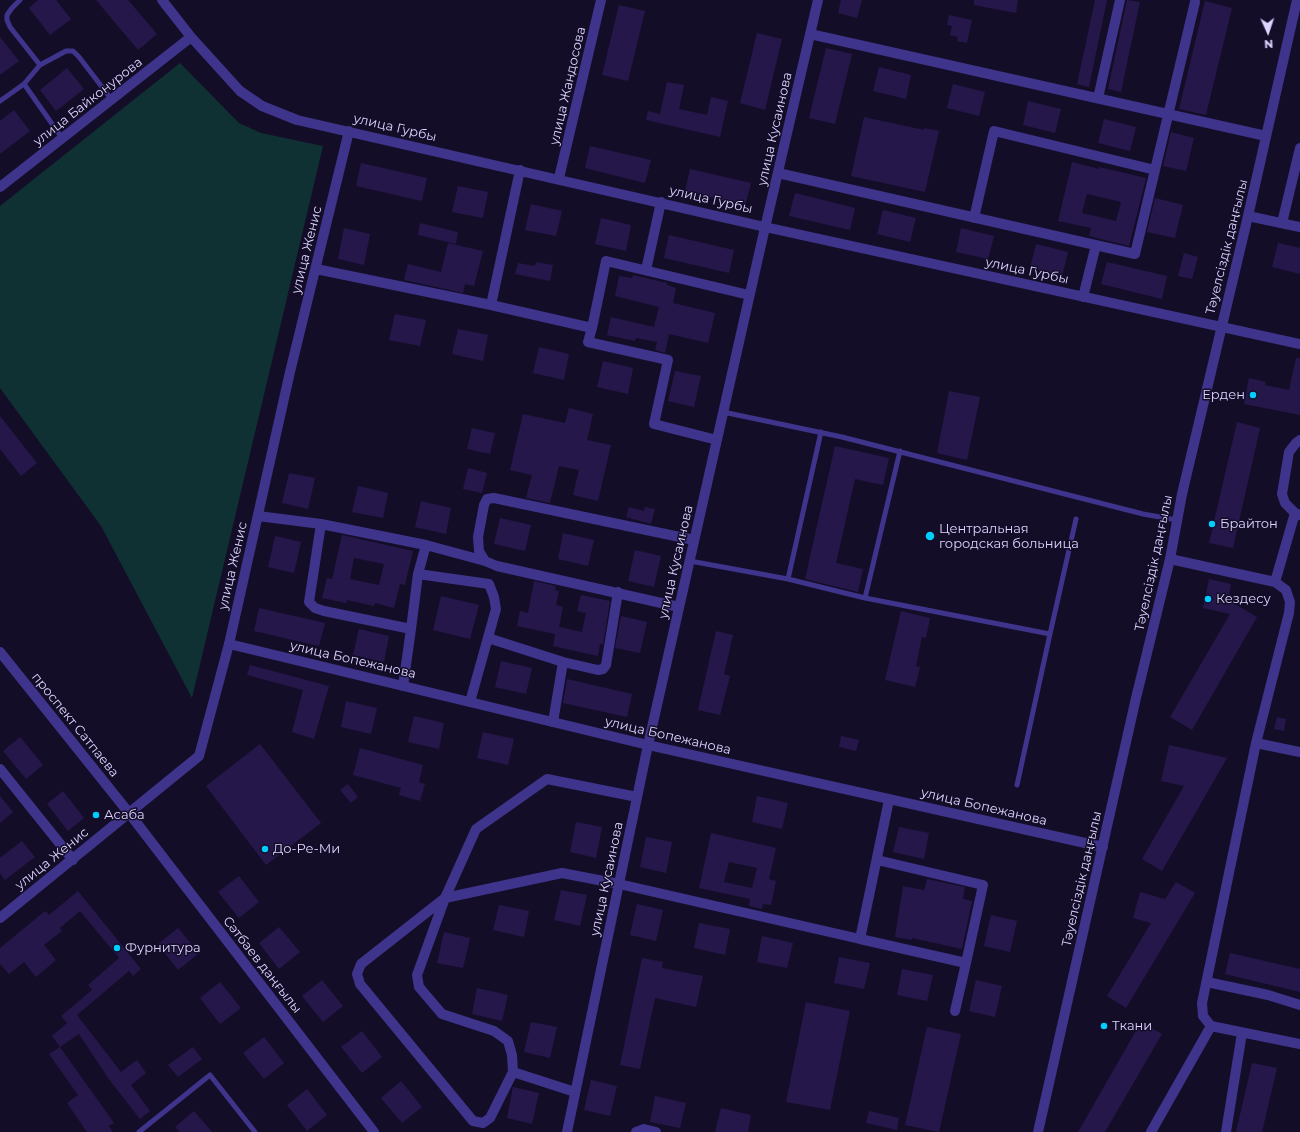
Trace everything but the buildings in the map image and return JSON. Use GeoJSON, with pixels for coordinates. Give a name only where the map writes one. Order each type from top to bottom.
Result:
{"type":"FeatureCollection","features":[{"type":"Feature","properties":{"kind":"street","name":"улица Гурбы"},"geometry":{"type":"LineString","coordinates":[[162,0],[240,92],[262,106],[297,120],[559,178],[765,227],[1221,328],[1300,344]]}},
{"type":"Feature","properties":{"kind":"street","name":"улица Жандосова"},"geometry":{"type":"LineString","coordinates":[[559,178],[601,0]]}},
{"type":"Feature","properties":{"kind":"street","name":"улица Кусаинова"},"geometry":{"type":"LineString","coordinates":[[570,1132],[575,1092],[648,745],[749,295],[818,0]]}},
{"type":"Feature","properties":{"kind":"street"},"geometry":{"type":"LineString","coordinates":[[1098,98],[1120,0]]}},
{"type":"Feature","properties":{"kind":"street","name":"Тәуелсіздік даңғылы"},"geometry":{"type":"LineString","coordinates":[[1038,1132],[1297,0]]}},
{"type":"Feature","properties":{"kind":"street"},"geometry":{"type":"LineString","coordinates":[[778,173],[1135,254],[1195,2]]}},
{"type":"Feature","properties":{"kind":"street"},"geometry":{"type":"LineString","coordinates":[[810,34],[1266,136]]}},
{"type":"Feature","properties":{"kind":"street","name":"улица Байконурова"},"geometry":{"type":"LineString","coordinates":[[1,182],[62,138],[192,37]]}},
{"type":"Feature","properties":{"kind":"street"},"geometry":{"type":"LineString","coordinates":[[974,218],[994,130],[1155,170]]}},
{"type":"Feature","properties":{"kind":"street","name":"улица Женис"},"geometry":{"type":"LineString","coordinates":[[0,918],[199,756],[229,644],[290,372],[349,131]]}},
{"type":"Feature","properties":{"kind":"street"},"geometry":{"type":"LineString","coordinates":[[1282,223],[1300,148]]}},
{"type":"Feature","properties":{"kind":"street"},"geometry":{"type":"LineString","coordinates":[[491,305],[520,170]]}},
{"type":"Feature","properties":{"kind":"street"},"geometry":{"type":"LineString","coordinates":[[646,270],[661,202]]}},
{"type":"Feature","properties":{"kind":"street"},"geometry":{"type":"LineString","coordinates":[[1248,216],[1300,227]]}},
{"type":"Feature","properties":{"kind":"street"},"geometry":{"type":"LineString","coordinates":[[1083,297],[1096,245]]}},
{"type":"Feature","properties":{"kind":"street"},"geometry":{"type":"LineString","coordinates":[[717,440],[654,424],[668,360],[588,342],[606,261],[749,295]]}},
{"type":"Feature","properties":{"kind":"street"},"geometry":{"type":"LineString","coordinates":[[316,269],[491,305],[592,328]]}},
{"type":"Feature","properties":{"kind":"street"},"geometry":{"type":"LineString","coordinates":[[1275,582],[1297,514],[1285,503],[1282,494],[1289,452],[1300,440]]}},
{"type":"Feature","properties":{"kind":"street"},"geometry":{"type":"LineString","coordinates":[[485,560],[479,551],[478,537],[484,505],[487,499],[494,498],[694,540]]}},
{"type":"Feature","properties":{"kind":"street"},"geometry":{"type":"LineString","coordinates":[[258,516],[321,524],[426,545],[485,560],[497,566],[680,607]]}},
{"type":"Feature","properties":{"kind":"street"},"geometry":{"type":"LineString","coordinates":[[321,524],[309,602],[315,608],[324,611],[411,629]]}},
{"type":"Feature","properties":{"kind":"street"},"geometry":{"type":"LineString","coordinates":[[402,686],[418,574],[426,545]]}},
{"type":"Feature","properties":{"kind":"street"},"geometry":{"type":"LineString","coordinates":[[1170,559],[1275,582],[1286,590],[1290,602],[1289,613],[1256,743],[1202,1003],[1203,1016],[1211,1026],[1300,1044]]}},
{"type":"Feature","properties":{"kind":"street"},"geometry":{"type":"LineString","coordinates":[[418,574],[489,584],[496,609],[470,702]]}},
{"type":"Feature","properties":{"kind":"street"},"geometry":{"type":"LineString","coordinates":[[488,638],[563,662],[598,670],[606,665],[618,592]]}},
{"type":"Feature","properties":{"kind":"street","name":"улица Бопежанова"},"geometry":{"type":"LineString","coordinates":[[229,644],[648,745],[1103,847]]}},
{"type":"Feature","properties":{"kind":"street","name":"проспект Сатпаева"},"geometry":{"type":"LineString","coordinates":[[0,652],[129,813]]}},
{"type":"Feature","properties":{"kind":"street"},"geometry":{"type":"LineString","coordinates":[[553,722],[563,662]]}},
{"type":"Feature","properties":{"kind":"street"},"geometry":{"type":"LineString","coordinates":[[1256,743],[1300,752]]}},
{"type":"Feature","properties":{"kind":"street"},"geometry":{"type":"LineString","coordinates":[[0,769],[73,860]]}},
{"type":"Feature","properties":{"kind":"street"},"geometry":{"type":"LineString","coordinates":[[637,797],[547,778],[476,829],[445,898],[417,975],[419,987],[442,1014],[494,1031],[508,1041],[512,1055],[513,1072],[490,1118],[482,1123],[473,1121],[360,984],[357,974],[361,964],[445,898],[562,873],[619,884],[966,963]]}},
{"type":"Feature","properties":{"kind":"street"},"geometry":{"type":"LineString","coordinates":[[860,938],[889,800]]}},
{"type":"Feature","properties":{"kind":"street","name":"Сәтбаев даңғылы"},"geometry":{"type":"LineString","coordinates":[[129,813],[374,1132]]}},
{"type":"Feature","properties":{"kind":"street"},"geometry":{"type":"LineString","coordinates":[[876,860],[983,885],[956,1011]]}},
{"type":"Feature","properties":{"kind":"street"},"geometry":{"type":"LineString","coordinates":[[1206,982],[1268,995],[1300,1005]]}},
{"type":"Feature","properties":{"kind":"street"},"geometry":{"type":"LineString","coordinates":[[1151,1132],[1211,1026]]}},
{"type":"Feature","properties":{"kind":"street"},"geometry":{"type":"LineString","coordinates":[[1226,1132],[1242,1033]]}},
{"type":"Feature","properties":{"kind":"street"},"geometry":{"type":"LineString","coordinates":[[513,1072],[575,1092]]}},
{"type":"Feature","properties":{"kind":"street"},"geometry":{"type":"LineString","coordinates":[[636,1132],[644,1129],[656,1132]]}},
{"type":"Feature","properties":{"kind":"lane"},"geometry":{"type":"LineString","coordinates":[[20,0],[7,15],[7,20],[10,27],[40,65]]}},
{"type":"Feature","properties":{"kind":"lane"},"geometry":{"type":"LineString","coordinates":[[0,101],[24,84],[40,65],[66,51],[73,51],[112,100]]}},
{"type":"Feature","properties":{"kind":"lane"},"geometry":{"type":"LineString","coordinates":[[24,84],[62,138]]}},
{"type":"Feature","properties":{"kind":"lane"},"geometry":{"type":"LineString","coordinates":[[723,412],[821,432],[1143,514],[1177,520]]}},
{"type":"Feature","properties":{"kind":"lane"},"geometry":{"type":"LineString","coordinates":[[788,579],[821,432]]}},
{"type":"Feature","properties":{"kind":"lane"},"geometry":{"type":"LineString","coordinates":[[864,598],[900,451]]}},
{"type":"Feature","properties":{"kind":"lane"},"geometry":{"type":"LineString","coordinates":[[1017,785],[1076,519]]}},
{"type":"Feature","properties":{"kind":"lane"},"geometry":{"type":"LineString","coordinates":[[690,561],[788,579],[864,598],[1050,634]]}},
{"type":"Feature","properties":{"kind":"lane"},"geometry":{"type":"LineString","coordinates":[[139,1132],[210,1075],[255,1132]]}},
{"type":"Feature","properties":{"kind":"green space"},"geometry":{"type":"Polygon","coordinates":[[[180,63],[239,123],[261,133],[323,146],[192,698],[101,526],[0,388],[0,206],[180,63]]]}},
{"type":"Feature","properties":{"kind":"place","name":"Ерден"},"geometry":{"type":"Point","coordinates":[1253,395]}},
{"type":"Feature","properties":{"kind":"place","name":"Брайтон"},"geometry":{"type":"Point","coordinates":[1212,524]}},
{"type":"Feature","properties":{"kind":"place","name":"Центральная городская больница"},"geometry":{"type":"Point","coordinates":[930,536]}},
{"type":"Feature","properties":{"kind":"place","name":"Кездесу"},"geometry":{"type":"Point","coordinates":[1208,599]}},
{"type":"Feature","properties":{"kind":"place","name":"Асаба"},"geometry":{"type":"Point","coordinates":[96,815]}},
{"type":"Feature","properties":{"kind":"place","name":"До-Ре-Ми"},"geometry":{"type":"Point","coordinates":[265,849]}},
{"type":"Feature","properties":{"kind":"place","name":"Фурнитура"},"geometry":{"type":"Point","coordinates":[117,948]}},
{"type":"Feature","properties":{"kind":"place","name":"Ткани"},"geometry":{"type":"Point","coordinates":[1104,1026]}}]}
